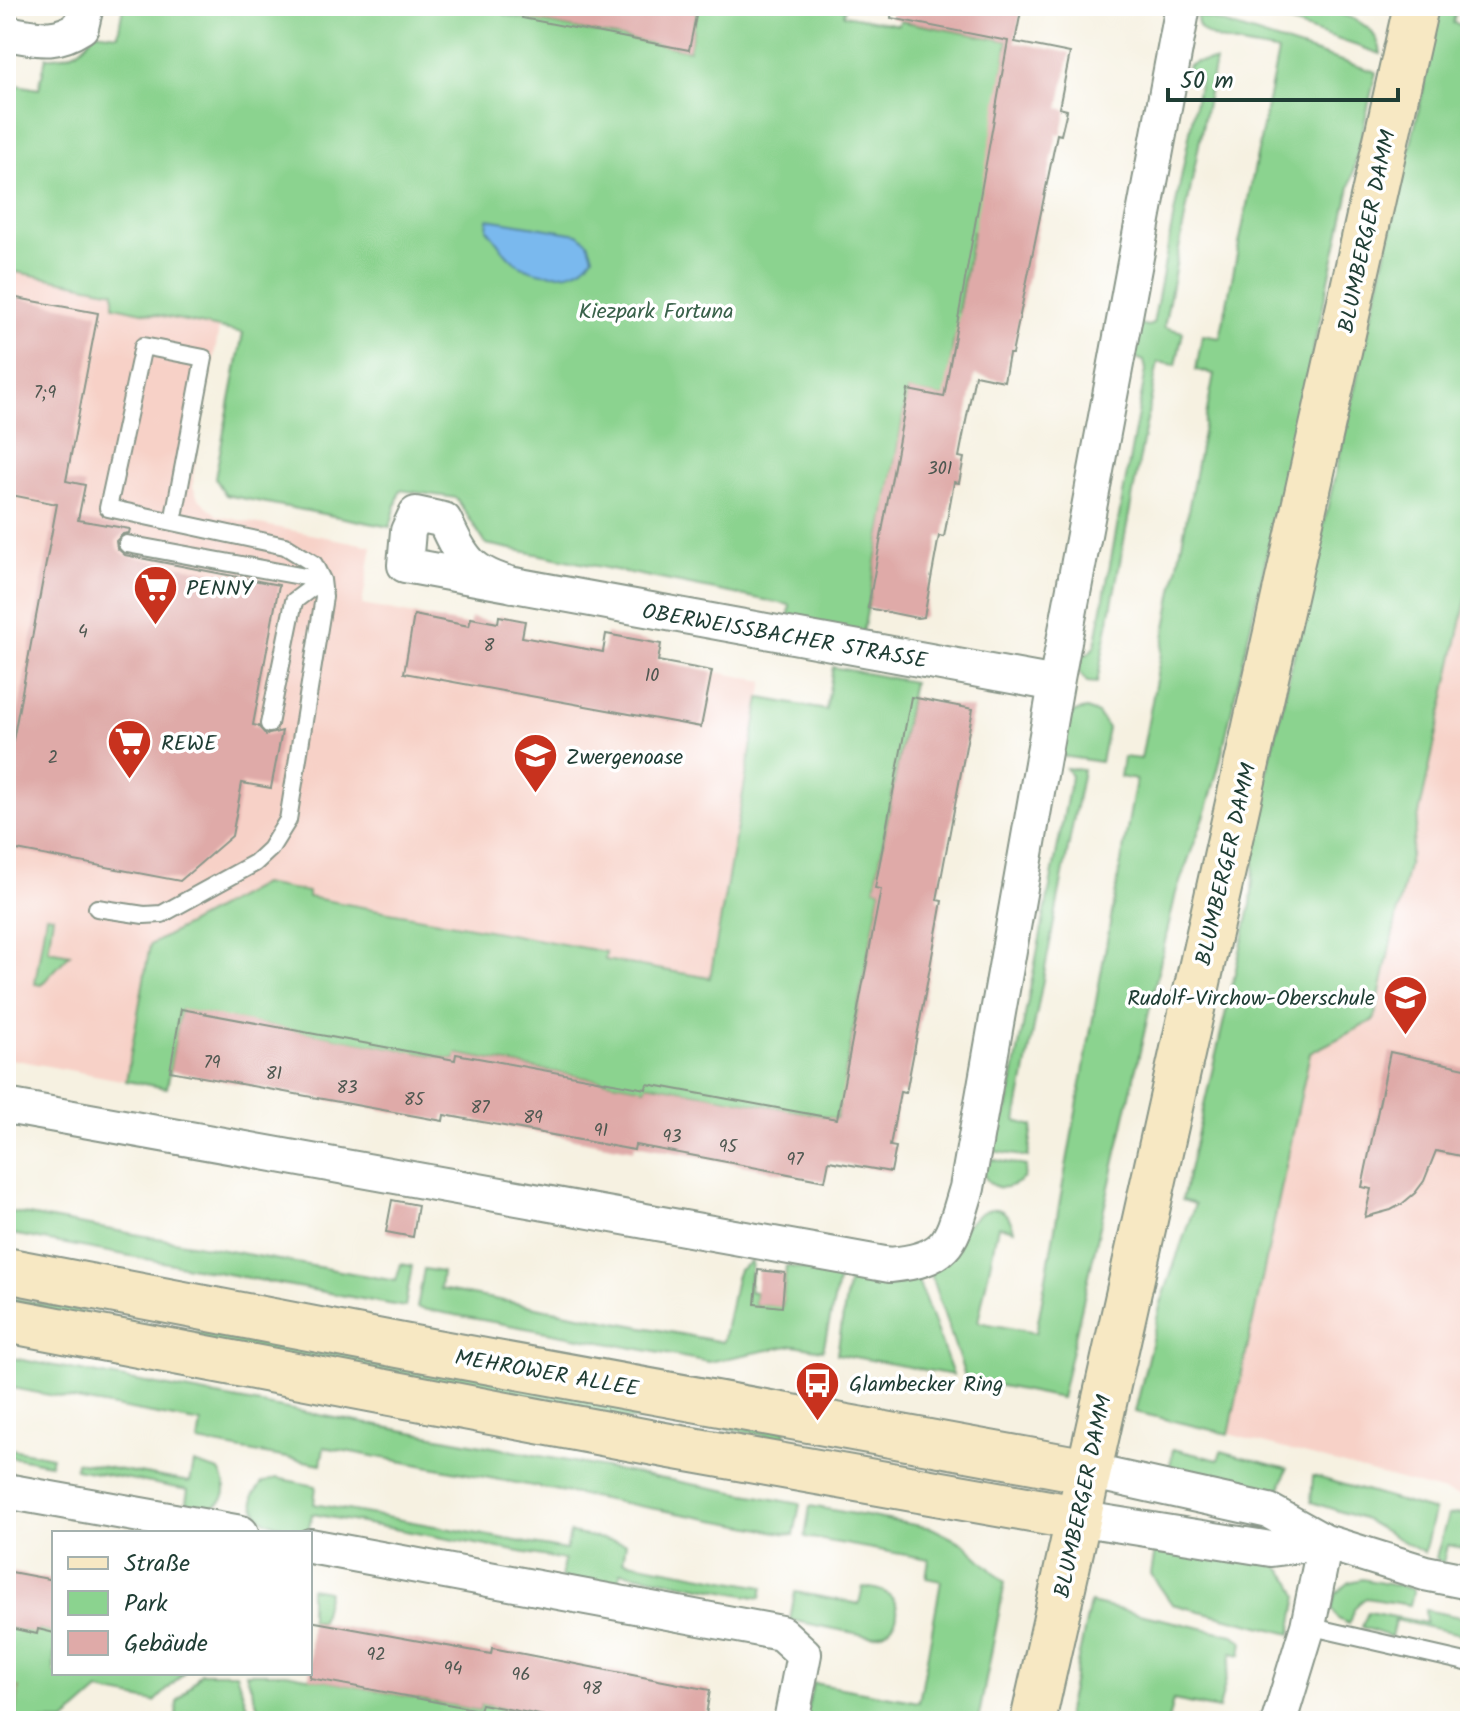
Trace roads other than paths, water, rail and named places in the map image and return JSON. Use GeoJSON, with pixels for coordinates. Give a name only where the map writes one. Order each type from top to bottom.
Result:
{"type":"FeatureCollection","features":[{"type":"Feature","properties":{"kind":"main road","name":"BLUMBERGER DAMM"},"geometry":{"type":"LineString","coordinates":[[1033,1721],[1405,9]]}},
{"type":"Feature","properties":{"kind":"main road","name":"MEHROWER ALLEE"},"geometry":{"type":"LineString","coordinates":[[6,1270],[418,1349],[1088,1471]]}},
{"type":"Feature","properties":{"kind":"main road"},"geometry":{"type":"LineString","coordinates":[[6,1320],[670,1446],[1077,1518]]}},
{"type":"Feature","properties":{"kind":"street"},"geometry":{"type":"LineString","coordinates":[[6,33],[50,41],[69,35],[81,27],[86,6]]}},
{"type":"Feature","properties":{"kind":"street"},"geometry":{"type":"LineString","coordinates":[[6,1106],[890,1265],[919,1262],[951,1242],[967,1188],[1056,684],[1183,6]]}},
{"type":"Feature","properties":{"kind":"street","name":"OBERWEISSBACHER STRASSE"},"geometry":{"type":"LineString","coordinates":[[513,585],[1056,684]]}},
{"type":"Feature","properties":{"kind":"street"},"geometry":{"type":"LineString","coordinates":[[1088,1471],[1269,1511],[1325,1542],[1425,1573],[1470,1582]]}},
{"type":"Feature","properties":{"kind":"street"},"geometry":{"type":"LineString","coordinates":[[6,1491],[230,1531]]}},
{"type":"Feature","properties":{"kind":"street"},"geometry":{"type":"LineString","coordinates":[[1077,1518],[1271,1549],[1325,1542]]}},
{"type":"Feature","properties":{"kind":"street"},"geometry":{"type":"LineString","coordinates":[[1279,1721],[1308,1626],[1325,1542]]}},
{"type":"Feature","properties":{"kind":"street"},"geometry":{"type":"LineString","coordinates":[[312,1546],[781,1633],[804,1654],[791,1721]]}},
{"type":"Feature","properties":{"kind":"lane"},"geometry":{"type":"LineString","coordinates":[[97,908],[162,914],[255,863],[270,849],[288,820],[324,597],[322,580],[314,564],[285,546],[173,522],[108,508],[143,346],[204,358],[173,522]]}},
{"type":"Feature","properties":{"kind":"lane"},"geometry":{"type":"LineString","coordinates":[[127,544],[322,580]]}},
{"type":"Feature","properties":{"kind":"lane"},"geometry":{"type":"LineString","coordinates":[[269,724],[294,601],[322,580]]}},
{"type":"Feature","properties":{"kind":"lane"},"geometry":{"type":"LineString","coordinates":[[1308,1626],[1470,1663]]}},
{"type":"Feature","properties":{"kind":"water"},"geometry":{"type":"Polygon","coordinates":[[[488,219],[578,234],[588,242],[593,256],[578,270],[568,273],[546,274],[525,268],[500,247],[487,229],[488,219]]]}},
{"type":"Feature","properties":{"kind":"place","name":"PENNY"},"geometry":{"type":"Point","coordinates":[155,626]}},
{"type":"Feature","properties":{"kind":"place","name":"REWE"},"geometry":{"type":"Point","coordinates":[130,781]}},
{"type":"Feature","properties":{"kind":"place","name":"Zwergenoase"},"geometry":{"type":"Point","coordinates":[535,795]}},
{"type":"Feature","properties":{"kind":"place","name":"Rudolf-Virchow-Oberschule"},"geometry":{"type":"Point","coordinates":[1406,1036]}},
{"type":"Feature","properties":{"kind":"place","name":"Glambecker Ring"},"geometry":{"type":"Point","coordinates":[818,1422]}},
{"type":"Feature","properties":{"kind":"park label","name":"Kiezpark Fortuna"},"geometry":{"type":"Point","coordinates":[656,310]}}]}
